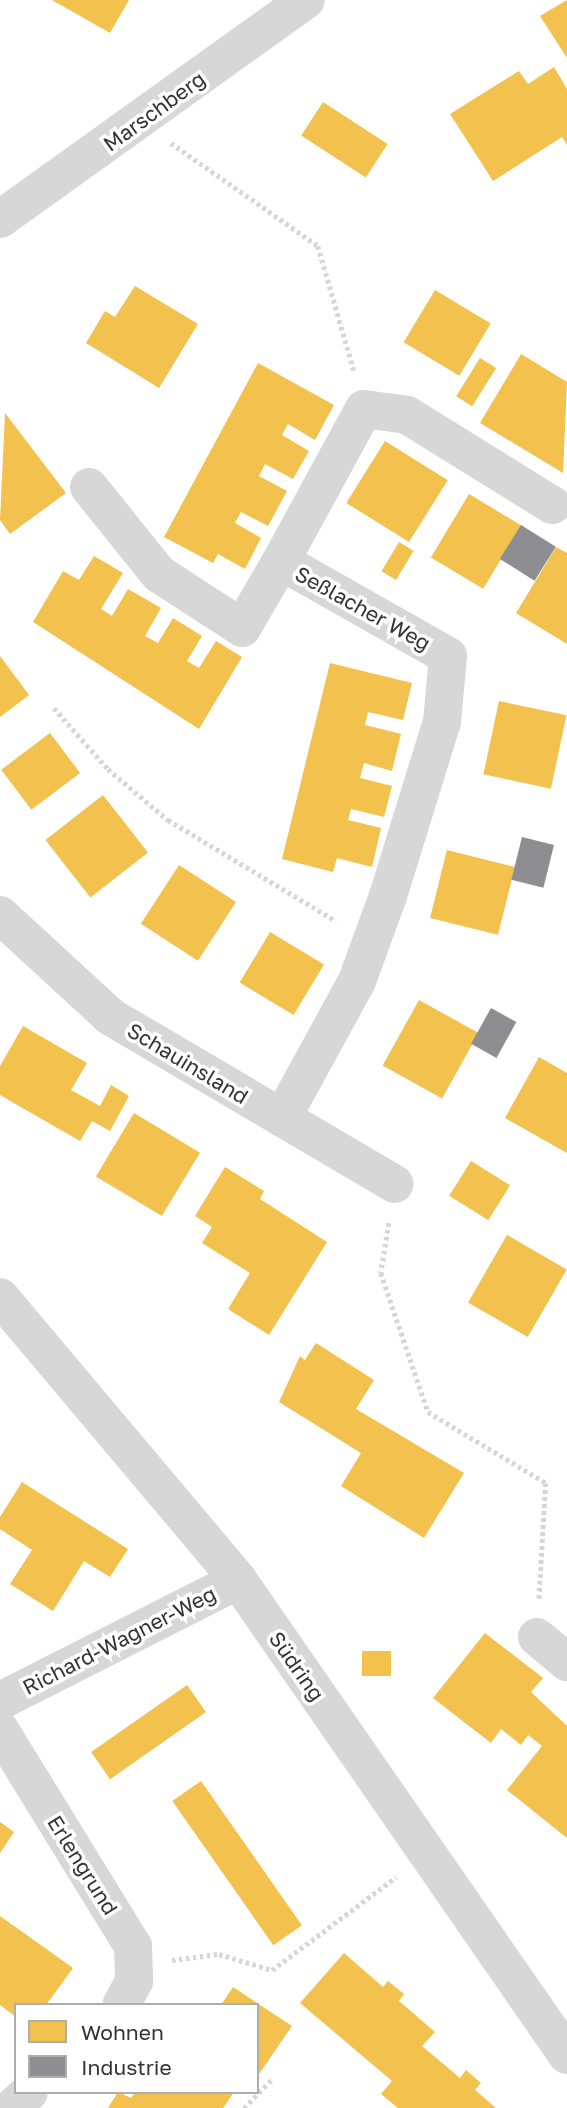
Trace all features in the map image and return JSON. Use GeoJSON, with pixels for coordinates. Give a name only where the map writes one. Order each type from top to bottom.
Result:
{"type":"FeatureCollection","features":[{"type":"Feature","properties":{"kind":"street","name":"Marschberg"},"geometry":{"type":"LineString","coordinates":[[5,207],[306,0]]}},
{"type":"Feature","properties":{"kind":"street"},"geometry":{"type":"LineString","coordinates":[[365,409],[407,415],[552,505]]}},
{"type":"Feature","properties":{"kind":"street","name":"Seßlacher Weg"},"geometry":{"type":"LineString","coordinates":[[282,1118],[357,981],[369,940],[420,805],[442,722],[448,656],[281,561],[365,409]]}},
{"type":"Feature","properties":{"kind":"street"},"geometry":{"type":"LineString","coordinates":[[89,487],[159,574],[242,628],[281,561]]}},
{"type":"Feature","properties":{"kind":"street","name":"Schauinsland"},"geometry":{"type":"LineString","coordinates":[[0,915],[111,1017],[395,1184]]}},
{"type":"Feature","properties":{"kind":"street","name":"Südring"},"geometry":{"type":"LineString","coordinates":[[0,1297],[237,1580],[567,2055]]}},
{"type":"Feature","properties":{"kind":"street","name":"Richard-Wagner-Weg"},"geometry":{"type":"LineString","coordinates":[[0,1701],[237,1580]]}},
{"type":"Feature","properties":{"kind":"street"},"geometry":{"type":"LineString","coordinates":[[537,1637],[567,1662]]}},
{"type":"Feature","properties":{"kind":"street","name":"Erlengrund"},"geometry":{"type":"LineString","coordinates":[[0,1730],[133,1946],[136,1964]]}},
{"type":"Feature","properties":{"kind":"street"},"geometry":{"type":"LineString","coordinates":[[122,2003],[136,1964]]}},
{"type":"Feature","properties":{"kind":"street"},"geometry":{"type":"LineString","coordinates":[[12,2108],[27,2094]]}},
{"type":"Feature","properties":{"kind":"path"},"geometry":{"type":"LineString","coordinates":[[202,167],[318,246],[365,409]]}},
{"type":"Feature","properties":{"kind":"path"},"geometry":{"type":"LineString","coordinates":[[54,708],[108,769],[167,820],[369,940]]}},
{"type":"Feature","properties":{"kind":"path"},"geometry":{"type":"LineString","coordinates":[[395,1184],[381,1273],[428,1412],[546,1483],[537,1637]]}},
{"type":"Feature","properties":{"kind":"path"},"geometry":{"type":"LineString","coordinates":[[136,1964],[219,1954],[272,1969],[428,1853]]}},
{"type":"Feature","properties":{"kind":"path"},"geometry":{"type":"LineString","coordinates":[[259,2092],[273,2078]]}},
{"type":"Feature","properties":{"kind":"path"},"geometry":{"type":"LineString","coordinates":[[244,2108],[258,2094]]}},
{"type":"Feature","properties":{"kind":"building: Wohnen"},"geometry":{"type":"Polygon","coordinates":[[[52,0],[129,0],[110,33],[52,0]]]}},
{"type":"Feature","properties":{"kind":"building: Wohnen"},"geometry":{"type":"Polygon","coordinates":[[[567,0],[567,58],[540,16],[567,0]]]}},
{"type":"Feature","properties":{"kind":"building: Wohnen"},"geometry":{"type":"Polygon","coordinates":[[[554,67],[567,89],[567,145],[562,137],[493,181],[450,114],[519,71],[528,84],[554,67]]]}},
{"type":"Feature","properties":{"kind":"building: Wohnen"},"geometry":{"type":"Polygon","coordinates":[[[323,102],[388,144],[366,177],[301,136],[323,102]]]}},
{"type":"Feature","properties":{"kind":"building: Wohnen"},"geometry":{"type":"Polygon","coordinates":[[[135,286],[198,324],[159,388],[86,343],[105,311],[115,317],[135,286]]]}},
{"type":"Feature","properties":{"kind":"building: Wohnen"},"geometry":{"type":"Polygon","coordinates":[[[435,290],[491,323],[459,376],[404,342],[435,290]]]}},
{"type":"Feature","properties":{"kind":"building: Wohnen"},"geometry":{"type":"Polygon","coordinates":[[[521,354],[567,382],[563,473],[480,423],[521,354]]]}},
{"type":"Feature","properties":{"kind":"building: Wohnen"},"geometry":{"type":"Polygon","coordinates":[[[480,358],[496,368],[472,406],[456,396],[480,358]]]}},
{"type":"Feature","properties":{"kind":"building: Wohnen"},"geometry":{"type":"Polygon","coordinates":[[[258,363],[334,405],[315,440],[288,424],[282,435],[309,451],[293,479],[265,464],[259,476],[287,491],[268,526],[241,512],[235,523],[261,538],[245,569],[218,554],[213,563],[164,537],[258,363]]]}},
{"type":"Feature","properties":{"kind":"building: Wohnen"},"geometry":{"type":"Polygon","coordinates":[[[5,413],[66,493],[10,534],[0,520],[5,413]]]}},
{"type":"Feature","properties":{"kind":"building: Wohnen"},"geometry":{"type":"Polygon","coordinates":[[[385,441],[448,480],[409,542],[346,503],[385,441]]]}},
{"type":"Feature","properties":{"kind":"building: Wohnen"},"geometry":{"type":"Polygon","coordinates":[[[469,494],[521,525],[483,589],[431,557],[469,494]]]}},
{"type":"Feature","properties":{"kind":"building: Wohnen"},"geometry":{"type":"Polygon","coordinates":[[[399,542],[414,551],[396,580],[381,571],[399,542]]]}},
{"type":"Feature","properties":{"kind":"building: Wohnen"},"geometry":{"type":"Polygon","coordinates":[[[556,547],[567,553],[567,644],[516,613],[556,547]]]}},
{"type":"Feature","properties":{"kind":"building: Wohnen"},"geometry":{"type":"Polygon","coordinates":[[[94,556],[123,573],[101,609],[112,616],[128,589],[161,608],[145,636],[158,643],[173,618],[202,636],[187,661],[199,668],[216,641],[242,657],[199,729],[33,622],[63,571],[79,580],[94,556]]]}},
{"type":"Feature","properties":{"kind":"building: Wohnen"},"geometry":{"type":"Polygon","coordinates":[[[0,656],[29,695],[0,717],[0,656]]]}},
{"type":"Feature","properties":{"kind":"building: Wohnen"},"geometry":{"type":"Polygon","coordinates":[[[330,663],[412,683],[403,720],[368,712],[365,725],[401,734],[392,771],[364,763],[360,778],[392,786],[384,817],[351,809],[348,820],[381,828],[372,867],[337,858],[333,872],[282,859],[330,663]]]}},
{"type":"Feature","properties":{"kind":"building: Wohnen"},"geometry":{"type":"Polygon","coordinates":[[[499,701],[566,715],[551,789],[483,774],[499,701]]]}},
{"type":"Feature","properties":{"kind":"building: Wohnen"},"geometry":{"type":"Polygon","coordinates":[[[50,733],[80,773],[31,810],[1,770],[50,733]]]}},
{"type":"Feature","properties":{"kind":"building: Wohnen"},"geometry":{"type":"Polygon","coordinates":[[[103,795],[148,853],[90,897],[45,840],[103,795]]]}},
{"type":"Feature","properties":{"kind":"building: Wohnen"},"geometry":{"type":"Polygon","coordinates":[[[447,850],[515,867],[498,935],[430,918],[447,850]]]}},
{"type":"Feature","properties":{"kind":"building: Wohnen"},"geometry":{"type":"Polygon","coordinates":[[[179,865],[236,902],[198,961],[141,924],[179,865]]]}},
{"type":"Feature","properties":{"kind":"building: Wohnen"},"geometry":{"type":"Polygon","coordinates":[[[270,932],[324,964],[294,1015],[240,983],[270,932]]]}},
{"type":"Feature","properties":{"kind":"building: Wohnen"},"geometry":{"type":"Polygon","coordinates":[[[419,1000],[478,1033],[442,1099],[383,1066],[419,1000]]]}},
{"type":"Feature","properties":{"kind":"building: Wohnen"},"geometry":{"type":"Polygon","coordinates":[[[23,1026],[87,1063],[71,1090],[100,1106],[111,1085],[129,1096],[110,1131],[92,1121],[80,1141],[0,1095],[0,1066],[23,1026]]]}},
{"type":"Feature","properties":{"kind":"building: Wohnen"},"geometry":{"type":"Polygon","coordinates":[[[539,1057],[567,1073],[567,1153],[505,1118],[539,1057]]]}},
{"type":"Feature","properties":{"kind":"building: Wohnen"},"geometry":{"type":"Polygon","coordinates":[[[134,1113],[200,1153],[162,1216],[96,1176],[134,1113]]]}},
{"type":"Feature","properties":{"kind":"building: Wohnen"},"geometry":{"type":"Polygon","coordinates":[[[471,1161],[510,1185],[488,1220],[449,1196],[471,1161]]]}},
{"type":"Feature","properties":{"kind":"building: Wohnen"},"geometry":{"type":"Polygon","coordinates":[[[225,1167],[264,1191],[260,1199],[327,1242],[269,1335],[228,1309],[250,1273],[202,1243],[212,1227],[195,1216],[225,1167]]]}},
{"type":"Feature","properties":{"kind":"building: Wohnen"},"geometry":{"type":"Polygon","coordinates":[[[507,1235],[567,1270],[528,1337],[468,1303],[507,1235]]]}},
{"type":"Feature","properties":{"kind":"building: Wohnen"},"geometry":{"type":"Polygon","coordinates":[[[316,1343],[374,1380],[356,1409],[464,1473],[424,1538],[341,1486],[361,1453],[279,1402],[300,1356],[305,1360],[316,1343]]]}},
{"type":"Feature","properties":{"kind":"building: Wohnen"},"geometry":{"type":"Polygon","coordinates":[[[22,1482],[128,1549],[110,1577],[84,1561],[53,1611],[10,1584],[32,1550],[0,1529],[0,1517],[22,1482]]]}},
{"type":"Feature","properties":{"kind":"building: Wohnen"},"geometry":{"type":"Polygon","coordinates":[[[485,1633],[543,1678],[531,1692],[567,1726],[567,1838],[507,1790],[542,1746],[528,1735],[521,1745],[501,1729],[491,1743],[433,1698],[485,1633]]]}},
{"type":"Feature","properties":{"kind":"building: Wohnen"},"geometry":{"type":"Polygon","coordinates":[[[362,1651],[391,1651],[391,1676],[362,1676],[362,1651]]]}},
{"type":"Feature","properties":{"kind":"building: Wohnen"},"geometry":{"type":"Polygon","coordinates":[[[187,1685],[206,1712],[110,1779],[91,1752],[187,1685]]]}},
{"type":"Feature","properties":{"kind":"building: Wohnen"},"geometry":{"type":"Polygon","coordinates":[[[201,1781],[302,1925],[273,1945],[172,1801],[201,1781]]]}},
{"type":"Feature","properties":{"kind":"building: Wohnen"},"geometry":{"type":"Polygon","coordinates":[[[0,1822],[14,1832],[0,1853],[0,1822]]]}},
{"type":"Feature","properties":{"kind":"building: Wohnen"},"geometry":{"type":"Polygon","coordinates":[[[0,1916],[73,1968],[47,2003],[14,2003],[14,2016],[0,2005],[0,1916]]]}},
{"type":"Feature","properties":{"kind":"building: Wohnen"},"geometry":{"type":"Polygon","coordinates":[[[344,1953],[383,1987],[388,1981],[404,1994],[399,2001],[435,2032],[422,2046],[460,2078],[466,2070],[481,2083],[475,2090],[496,2108],[398,2108],[381,2094],[392,2081],[300,2003],[344,1953]]]}},
{"type":"Feature","properties":{"kind":"building: Wohnen"},"geometry":{"type":"Polygon","coordinates":[[[233,1987],[257,2003],[222,2003],[233,1987]]]}},
{"type":"Feature","properties":{"kind":"building: Wohnen"},"geometry":{"type":"Polygon","coordinates":[[[259,2004],[292,2026],[259,2074],[259,2004]]]}},
{"type":"Feature","properties":{"kind":"building: Wohnen"},"geometry":{"type":"Polygon","coordinates":[[[117,2094],[131,2098],[134,2094],[233,2094],[223,2108],[108,2108],[117,2094]]]}},
{"type":"Feature","properties":{"kind":"building: Industrie"},"geometry":{"type":"Polygon","coordinates":[[[521,525],[556,547],[535,581],[500,559],[521,525]]]}},
{"type":"Feature","properties":{"kind":"building: Industrie"},"geometry":{"type":"Polygon","coordinates":[[[522,837],[554,845],[543,888],[511,880],[522,837]]]}},
{"type":"Feature","properties":{"kind":"building: Industrie"},"geometry":{"type":"Polygon","coordinates":[[[491,1008],[516,1022],[496,1058],[471,1044],[491,1008]]]}}]}
